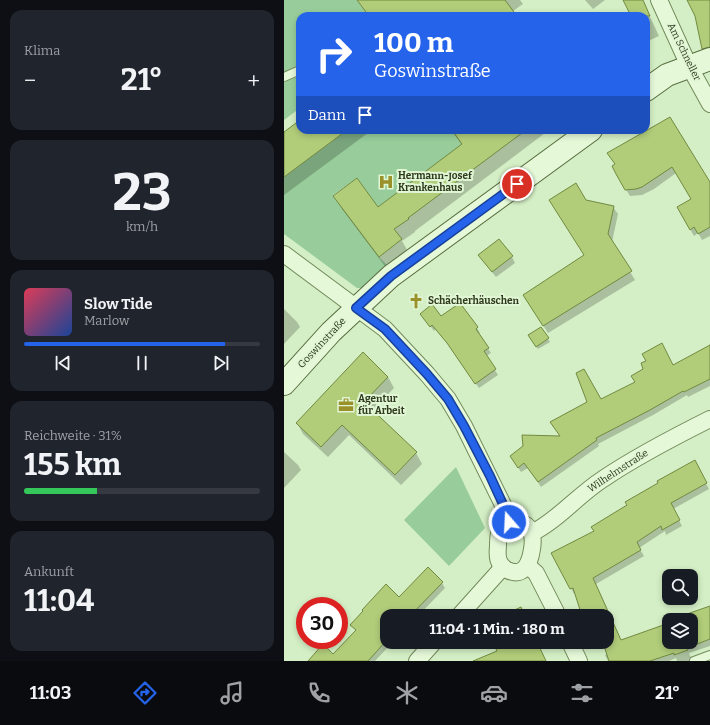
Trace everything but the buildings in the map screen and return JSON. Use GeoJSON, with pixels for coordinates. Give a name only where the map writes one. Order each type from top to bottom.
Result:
{"type":"FeatureCollection","features":[{"type":"Feature","properties":{"kind":"main road"},"geometry":{"type":"LineString","coordinates":[[650,87],[667,75],[710,59]]}},
{"type":"Feature","properties":{"kind":"main road","name":"Goswinstraße"},"geometry":{"type":"LineString","coordinates":[[284,384],[331,332],[391,276],[586,134]]}},
{"type":"Feature","properties":{"kind":"street","name":"Am Schneller"},"geometry":{"type":"LineString","coordinates":[[659,0],[689,66],[710,104]]}},
{"type":"Feature","properties":{"kind":"street"},"geometry":{"type":"LineString","coordinates":[[284,254],[385,329],[448,399],[490,476],[507,513],[509,522]]}},
{"type":"Feature","properties":{"kind":"street","name":"Wilhelmstraße"},"geometry":{"type":"LineString","coordinates":[[532,533],[551,521],[603,478],[660,444],[710,419]]}},
{"type":"Feature","properties":{"kind":"street"},"geometry":{"type":"LineString","coordinates":[[509,522],[516,522],[524,524],[532,533],[533,542],[528,566],[515,572],[509,571],[499,564],[497,557],[499,534],[503,527],[509,522]]}},
{"type":"Feature","properties":{"kind":"street"},"geometry":{"type":"LineString","coordinates":[[528,566],[536,573],[554,609]]}},
{"type":"Feature","properties":{"kind":"street"},"geometry":{"type":"LineString","coordinates":[[465,609],[503,567]]}},
{"type":"Feature","properties":{"kind":"street"},"geometry":{"type":"LineString","coordinates":[[417,661],[428,649]]}},
{"type":"Feature","properties":{"kind":"street"},"geometry":{"type":"LineString","coordinates":[[573,649],[579,661]]}},
{"type":"Feature","properties":{"kind":"lane"},"geometry":{"type":"LineString","coordinates":[[284,77],[296,72]]}},
{"type":"Feature","properties":{"kind":"lane"},"geometry":{"type":"LineString","coordinates":[[694,661],[710,655]]}},
{"type":"Feature","properties":{"kind":"green space"},"geometry":{"type":"Polygon","coordinates":[[[284,0],[357,0],[366,12],[296,12],[296,111],[284,120],[284,0]]]}},
{"type":"Feature","properties":{"kind":"green space"},"geometry":{"type":"Polygon","coordinates":[[[342,134],[455,134],[463,144],[378,207],[357,178],[333,195],[379,257],[390,268],[365,288],[357,288],[284,234],[284,177],[342,134]]]}},
{"type":"Feature","properties":{"kind":"green space"},"geometry":{"type":"Polygon","coordinates":[[[456,467],[485,528],[449,566],[404,520],[456,467]]]}},
{"type":"Feature","properties":{"kind":"place","name":"Hermann-Josef Krankenhaus"},"geometry":{"type":"Point","coordinates":[386,182]}},
{"type":"Feature","properties":{"kind":"place","name":"Schächerhäuschen"},"geometry":{"type":"Point","coordinates":[416,301]}},
{"type":"Feature","properties":{"kind":"place","name":"Agentur für Arbeit"},"geometry":{"type":"Point","coordinates":[346,405]}},
{"type":"Feature","properties":{"kind":"route"},"geometry":{"type":"LineString","coordinates":[[509,522],[507,513],[490,476],[448,399],[385,329],[356,308],[391,276],[517,184]]}}]}
